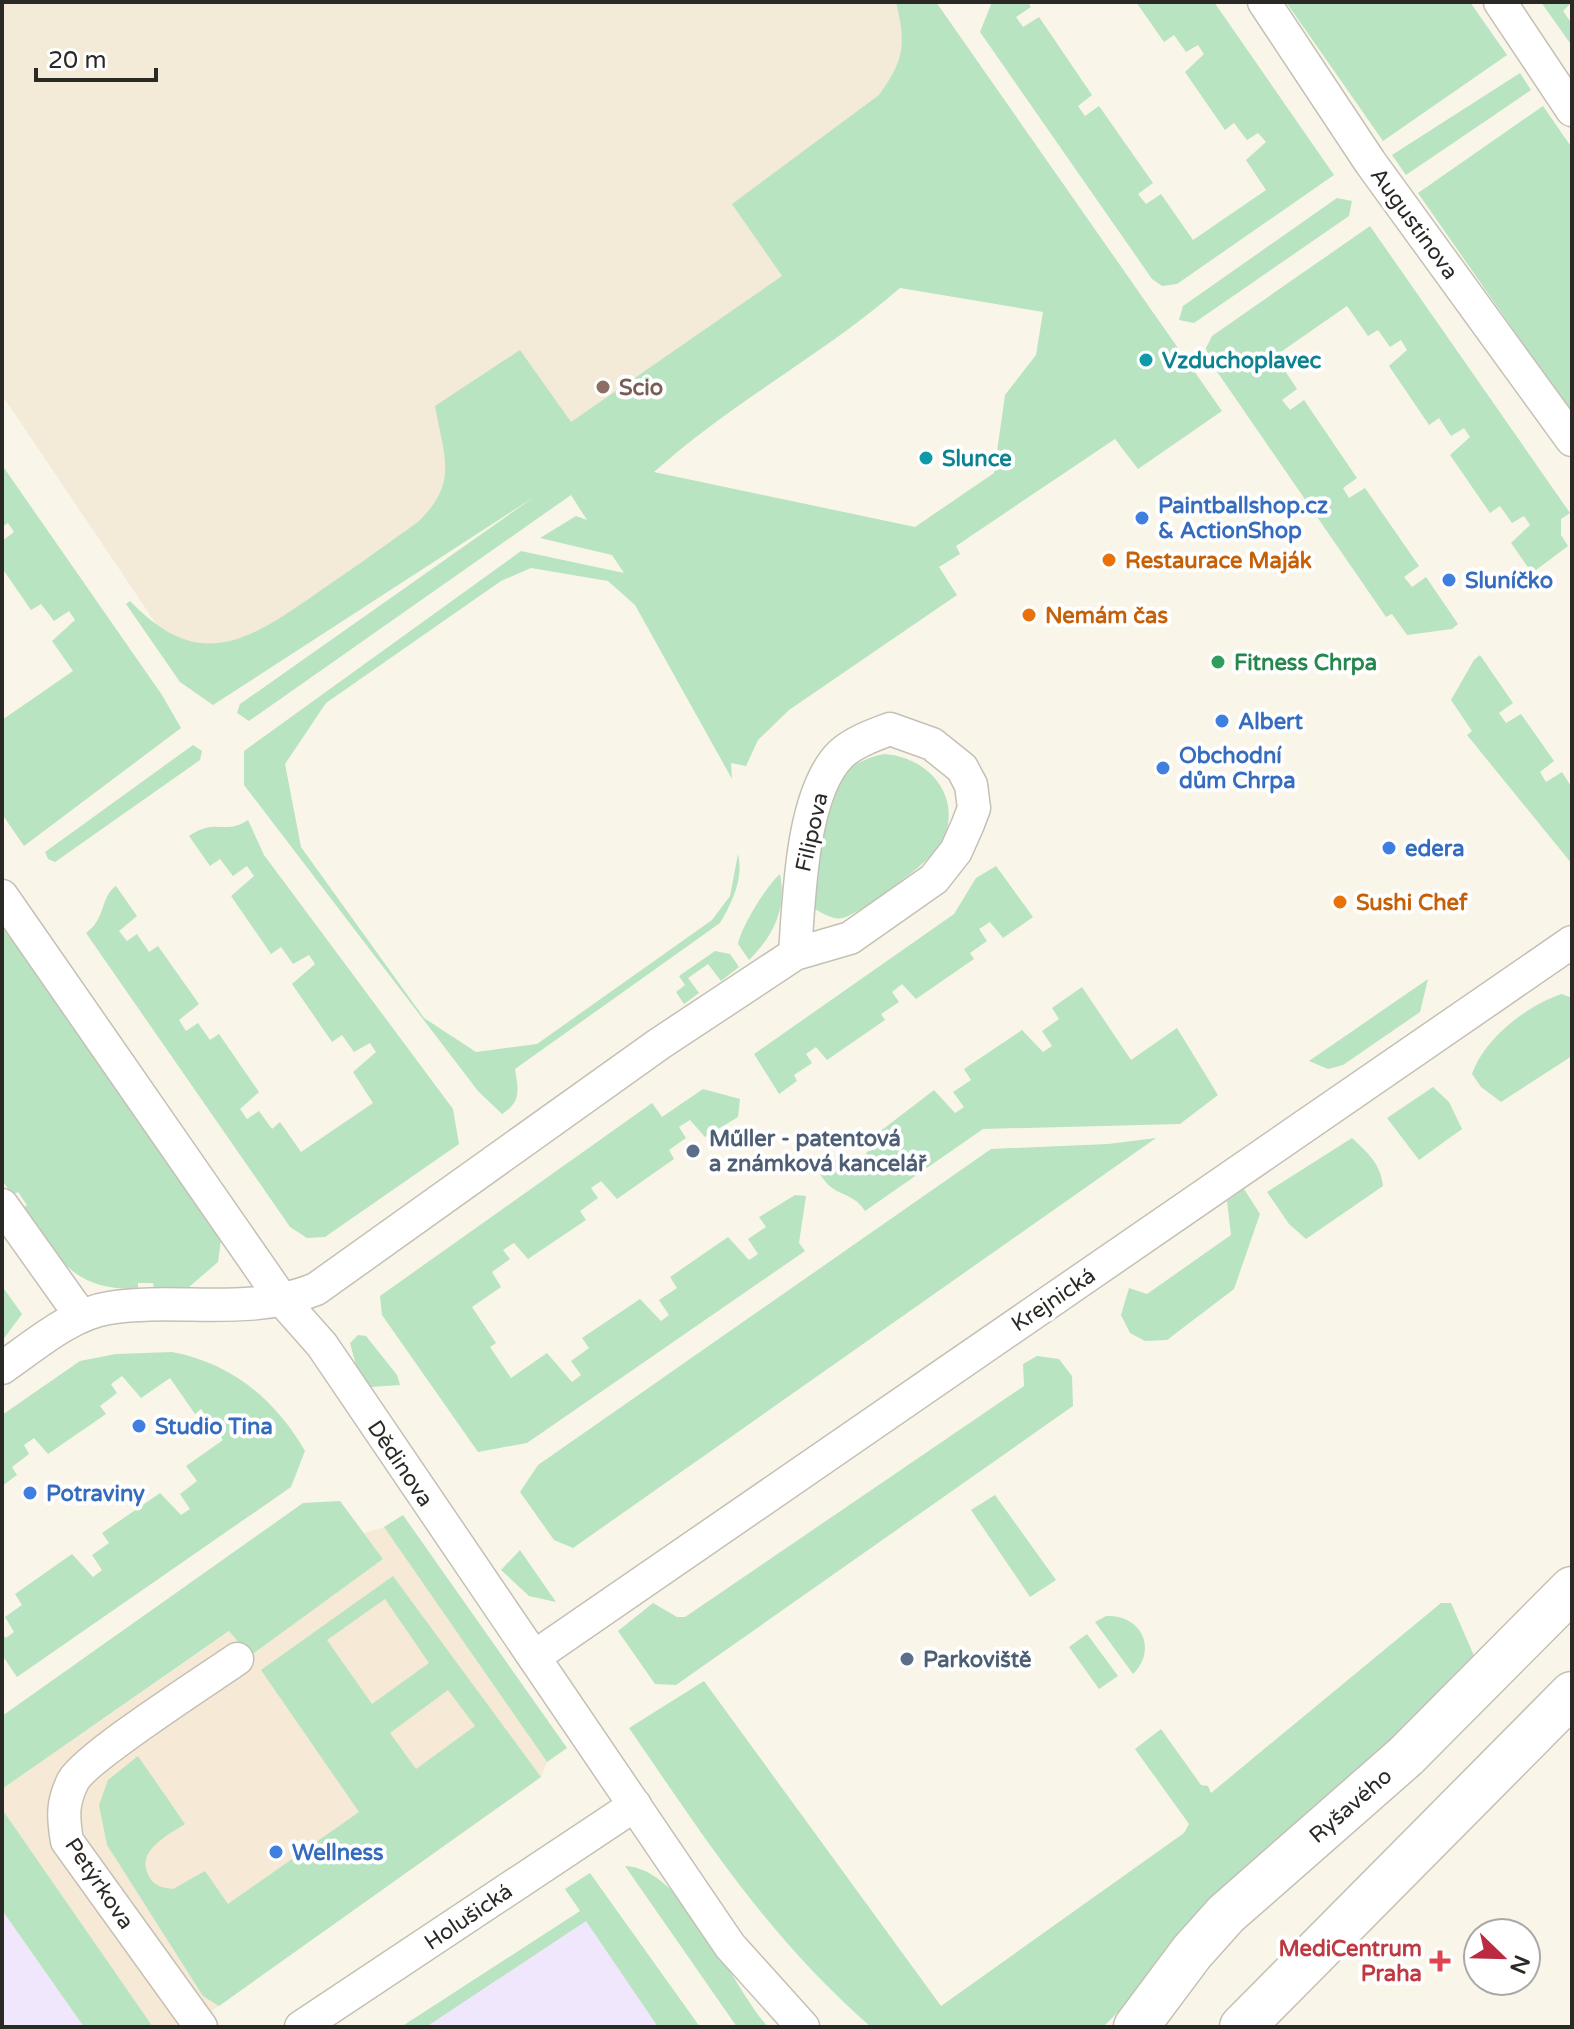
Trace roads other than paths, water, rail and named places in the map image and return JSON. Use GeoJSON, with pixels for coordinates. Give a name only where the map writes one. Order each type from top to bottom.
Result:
{"type":"FeatureCollection","features":[{"type":"Feature","properties":{"kind":"main road","name":"Ryšavého"},"geometry":{"type":"LineString","coordinates":[[1136,2027],[1192,1952],[1226,1914],[1406,1756],[1572,1589]]}},
{"type":"Feature","properties":{"kind":"main road"},"geometry":{"type":"LineString","coordinates":[[1242,2027],[1572,1694]]}},
{"type":"Feature","properties":{"kind":"street","name":"Augustinova"},"geometry":{"type":"LineString","coordinates":[[1264,2],[1370,162],[1572,440]]}},
{"type":"Feature","properties":{"kind":"street"},"geometry":{"type":"LineString","coordinates":[[1500,2],[1572,110]]}},
{"type":"Feature","properties":{"kind":"street","name":"Filipova"},"geometry":{"type":"LineString","coordinates":[[283,1301],[330,1280],[659,1044],[795,954],[850,938],[934,879],[956,851],[974,808],[971,785],[962,768],[932,744],[890,729],[842,752],[826,773],[801,862],[795,954]]}},
{"type":"Feature","properties":{"kind":"street","name":"Dědinova"},"geometry":{"type":"LineString","coordinates":[[2,896],[283,1301],[322,1345],[730,1946],[803,2027]]}},
{"type":"Feature","properties":{"kind":"street","name":"Krejnická"},"geometry":{"type":"LineString","coordinates":[[534,1657],[1572,942]]}},
{"type":"Feature","properties":{"kind":"street"},"geometry":{"type":"LineString","coordinates":[[2,1205],[81,1316]]}},
{"type":"Feature","properties":{"kind":"street"},"geometry":{"type":"LineString","coordinates":[[2,1368],[81,1316],[109,1308],[260,1305],[283,1301]]}},
{"type":"Feature","properties":{"kind":"street","name":"Petýrkova"},"geometry":{"type":"LineString","coordinates":[[201,2027],[67,1841],[62,1808],[75,1777],[237,1659]]}},
{"type":"Feature","properties":{"kind":"street","name":"Holušická"},"geometry":{"type":"LineString","coordinates":[[301,2027],[635,1805]]}},
{"type":"Feature","properties":{"kind":"place","name":"Vzduchoplavec"},"geometry":{"type":"Point","coordinates":[1146,360]}},
{"type":"Feature","properties":{"kind":"place","name":"Scio"},"geometry":{"type":"Point","coordinates":[603,387]}},
{"type":"Feature","properties":{"kind":"place","name":"Slunce"},"geometry":{"type":"Point","coordinates":[926,458]}},
{"type":"Feature","properties":{"kind":"place","name":"Paintballshop.cz & ActionShop"},"geometry":{"type":"Point","coordinates":[1142,518]}},
{"type":"Feature","properties":{"kind":"place","name":"Restaurace Maják"},"geometry":{"type":"Point","coordinates":[1109,560]}},
{"type":"Feature","properties":{"kind":"place","name":"Sluníčko"},"geometry":{"type":"Point","coordinates":[1449,580]}},
{"type":"Feature","properties":{"kind":"place","name":"Nemám čas"},"geometry":{"type":"Point","coordinates":[1029,615]}},
{"type":"Feature","properties":{"kind":"place","name":"Fitness Chrpa"},"geometry":{"type":"Point","coordinates":[1218,662]}},
{"type":"Feature","properties":{"kind":"place","name":"Albert"},"geometry":{"type":"Point","coordinates":[1222,721]}},
{"type":"Feature","properties":{"kind":"place","name":"Obchodní dům Chrpa"},"geometry":{"type":"Point","coordinates":[1163,768]}},
{"type":"Feature","properties":{"kind":"place","name":"edera"},"geometry":{"type":"Point","coordinates":[1389,848]}},
{"type":"Feature","properties":{"kind":"place","name":"Sushi Chef"},"geometry":{"type":"Point","coordinates":[1340,902]}},
{"type":"Feature","properties":{"kind":"place","name":"Műller - patentová a známková kancelář"},"geometry":{"type":"Point","coordinates":[693,1151]}},
{"type":"Feature","properties":{"kind":"place","name":"Studio Tina"},"geometry":{"type":"Point","coordinates":[139,1426]}},
{"type":"Feature","properties":{"kind":"place","name":"Potraviny"},"geometry":{"type":"Point","coordinates":[30,1493]}},
{"type":"Feature","properties":{"kind":"place","name":"Parkoviště"},"geometry":{"type":"Point","coordinates":[907,1659]}},
{"type":"Feature","properties":{"kind":"place","name":"Wellness"},"geometry":{"type":"Point","coordinates":[276,1852]}},
{"type":"Feature","properties":{"kind":"place","name":"MediCentrum Praha"},"geometry":{"type":"Point","coordinates":[1440,1961]}}]}
